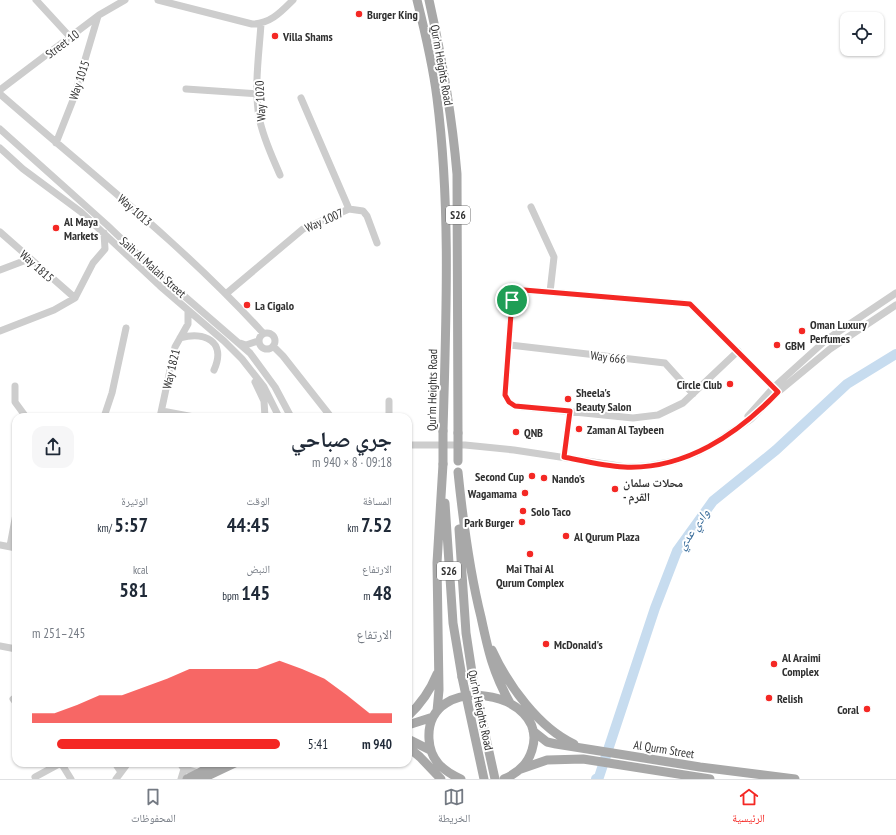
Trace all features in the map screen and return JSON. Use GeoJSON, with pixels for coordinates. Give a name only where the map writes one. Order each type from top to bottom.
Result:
{"type":"FeatureCollection","features":[{"type":"Feature","properties":{"kind":"main road","name":"Qur'm Heights Road"},"geometry":{"type":"LineString","coordinates":[[417,0],[437,96],[444,167],[446,238],[443,464],[453,623],[462,677],[484,779]]}},
{"type":"Feature","properties":{"kind":"main road","name":"Qur'm Heights Road"},"geometry":{"type":"LineString","coordinates":[[429,0],[448,91],[454,135],[457,174],[459,552],[466,633],[495,779]]}},
{"type":"Feature","properties":{"kind":"main road"},"geometry":{"type":"LineString","coordinates":[[443,464],[437,563],[439,697],[429,730],[430,750],[446,777]]}},
{"type":"Feature","properties":{"kind":"main road"},"geometry":{"type":"LineString","coordinates":[[458,472],[465,536],[472,580],[494,670],[510,704]]}},
{"type":"Feature","properties":{"kind":"main road"},"geometry":{"type":"LineString","coordinates":[[482,622],[495,657],[513,688],[548,727],[558,735],[585,748]]}},
{"type":"Feature","properties":{"kind":"main road"},"geometry":{"type":"LineString","coordinates":[[412,712],[430,692],[439,671]]}},
{"type":"Feature","properties":{"kind":"main road"},"geometry":{"type":"LineString","coordinates":[[412,723],[435,714],[450,702],[471,695],[488,695],[503,699],[526,718],[533,731],[534,744],[532,751],[516,774]]}},
{"type":"Feature","properties":{"kind":"main road","name":"Al Qurm Street"},"geometry":{"type":"LineString","coordinates":[[533,731],[547,742],[658,761],[795,779]]}},
{"type":"Feature","properties":{"kind":"main road"},"geometry":{"type":"LineString","coordinates":[[412,741],[430,750]]}},
{"type":"Feature","properties":{"kind":"main road"},"geometry":{"type":"LineString","coordinates":[[412,750],[446,777],[461,779]]}},
{"type":"Feature","properties":{"kind":"main road","name":"Al Qurm Street"},"geometry":{"type":"LineString","coordinates":[[504,779],[547,760],[583,759],[710,779]]}},
{"type":"Feature","properties":{"kind":"main road"},"geometry":{"type":"LineString","coordinates":[[200,776],[212,767]]}},
{"type":"Feature","properties":{"kind":"main road"},"geometry":{"type":"LineString","coordinates":[[187,779],[224,767]]}},
{"type":"Feature","properties":{"kind":"street"},"geometry":{"type":"LineString","coordinates":[[36,0],[71,38]]}},
{"type":"Feature","properties":{"kind":"street","name":"Street 10"},"geometry":{"type":"LineString","coordinates":[[0,90],[71,38],[99,15],[124,0]]}},
{"type":"Feature","properties":{"kind":"street"},"geometry":{"type":"LineString","coordinates":[[158,0],[252,24],[261,24],[280,13],[293,0]]}},
{"type":"Feature","properties":{"kind":"street","name":"Way 1015"},"geometry":{"type":"LineString","coordinates":[[56,143],[73,100],[99,15]]}},
{"type":"Feature","properties":{"kind":"street","name":"Way 1020"},"geometry":{"type":"LineString","coordinates":[[261,24],[258,94],[259,116],[265,140],[280,175]]}},
{"type":"Feature","properties":{"kind":"street"},"geometry":{"type":"LineString","coordinates":[[186,89],[258,94]]}},
{"type":"Feature","properties":{"kind":"street","name":"Way 1013"},"geometry":{"type":"LineString","coordinates":[[0,94],[227,293],[263,334]]}},
{"type":"Feature","properties":{"kind":"street","name":"Way 1007"},"geometry":{"type":"LineString","coordinates":[[227,293],[303,229],[348,209],[301,98]]}},
{"type":"Feature","properties":{"kind":"street","name":"Saih Al Malah Street"},"geometry":{"type":"LineString","coordinates":[[1,129],[107,225],[153,270],[250,353],[275,387],[289,413]]}},
{"type":"Feature","properties":{"kind":"street","name":"Saih Al Malah Street"},"geometry":{"type":"LineString","coordinates":[[0,148],[22,169],[82,212],[242,359],[264,387],[277,413]]}},
{"type":"Feature","properties":{"kind":"street"},"geometry":{"type":"LineString","coordinates":[[531,207],[554,257],[550,292]]}},
{"type":"Feature","properties":{"kind":"street"},"geometry":{"type":"LineString","coordinates":[[348,209],[363,211],[367,216],[377,243]]}},
{"type":"Feature","properties":{"kind":"street","name":"Way 1815"},"geometry":{"type":"LineString","coordinates":[[0,232],[75,298]]}},
{"type":"Feature","properties":{"kind":"street"},"geometry":{"type":"LineString","coordinates":[[0,331],[54,310],[75,298],[93,263],[105,249],[104,233]]}},
{"type":"Feature","properties":{"kind":"street"},"geometry":{"type":"LineString","coordinates":[[105,249],[120,248]]}},
{"type":"Feature","properties":{"kind":"street"},"geometry":{"type":"LineString","coordinates":[[0,270],[29,259]]}},
{"type":"Feature","properties":{"kind":"street"},"geometry":{"type":"LineString","coordinates":[[738,351],[683,403],[658,415],[633,418],[515,406],[509,402],[505,395],[510,345],[512,300],[518,293],[524,290],[690,304],[738,351],[776,390]]}},
{"type":"Feature","properties":{"kind":"street"},"geometry":{"type":"LineString","coordinates":[[412,445],[465,445],[564,457],[621,467],[660,465],[697,453],[718,442],[742,424],[827,339],[896,293]]}},
{"type":"Feature","properties":{"kind":"street"},"geometry":{"type":"LineString","coordinates":[[776,390],[830,349],[896,305]]}},
{"type":"Feature","properties":{"kind":"street","name":"Way 1821"},"geometry":{"type":"LineString","coordinates":[[161,413],[175,347],[188,324],[188,311]]}},
{"type":"Feature","properties":{"kind":"street"},"geometry":{"type":"LineString","coordinates":[[188,324],[202,322]]}},
{"type":"Feature","properties":{"kind":"street"},"geometry":{"type":"LineString","coordinates":[[105,413],[112,393],[126,328]]}},
{"type":"Feature","properties":{"kind":"street"},"geometry":{"type":"LineString","coordinates":[[237,342],[246,345],[260,344],[266,349],[273,346],[275,341],[273,336],[269,333],[263,334],[260,344],[257,356],[258,364]]}},
{"type":"Feature","properties":{"kind":"street"},"geometry":{"type":"LineString","coordinates":[[180,338],[195,335],[209,338],[216,347],[218,354],[214,370]]}},
{"type":"Feature","properties":{"kind":"street","name":"Way 666"},"geometry":{"type":"LineString","coordinates":[[510,345],[665,363],[693,394]]}},
{"type":"Feature","properties":{"kind":"street"},"geometry":{"type":"LineString","coordinates":[[273,346],[283,356],[328,413]]}},
{"type":"Feature","properties":{"kind":"street"},"geometry":{"type":"LineString","coordinates":[[242,359],[260,390],[265,413]]}},
{"type":"Feature","properties":{"kind":"street"},"geometry":{"type":"LineString","coordinates":[[15,386],[15,402],[23,413]]}},
{"type":"Feature","properties":{"kind":"street"},"geometry":{"type":"LineString","coordinates":[[389,401],[389,413]]}},
{"type":"Feature","properties":{"kind":"street"},"geometry":{"type":"LineString","coordinates":[[564,457],[570,411]]}},
{"type":"Feature","properties":{"kind":"street"},"geometry":{"type":"LineString","coordinates":[[0,545],[12,547]]}},
{"type":"Feature","properties":{"kind":"street"},"geometry":{"type":"LineString","coordinates":[[0,646],[12,648]]}},
{"type":"Feature","properties":{"kind":"street"},"geometry":{"type":"LineString","coordinates":[[35,777],[54,767]]}},
{"type":"Feature","properties":{"kind":"street"},"geometry":{"type":"LineString","coordinates":[[64,767],[71,779]]}},
{"type":"Feature","properties":{"kind":"street"},"geometry":{"type":"LineString","coordinates":[[118,767],[121,772]]}},
{"type":"Feature","properties":{"kind":"street"},"geometry":{"type":"LineString","coordinates":[[116,779],[125,767]]}},
{"type":"Feature","properties":{"kind":"street"},"geometry":{"type":"LineString","coordinates":[[181,779],[182,767]]}},
{"type":"Feature","properties":{"kind":"street"},"geometry":{"type":"LineString","coordinates":[[184,767],[200,776]]}},
{"type":"Feature","properties":{"kind":"waterway","name":"وادي عدي"},"geometry":{"type":"LineString","coordinates":[[596,779],[599,777],[655,608],[677,551],[713,501],[776,450],[847,384],[896,354]]}},
{"type":"Feature","properties":{"kind":"place","name":"Burger King"},"geometry":{"type":"Point","coordinates":[359,14]}},
{"type":"Feature","properties":{"kind":"place","name":"Villa Shams"},"geometry":{"type":"Point","coordinates":[275,36]}},
{"type":"Feature","properties":{"kind":"place","name":"Al Maya Markets"},"geometry":{"type":"Point","coordinates":[56,228]}},
{"type":"Feature","properties":{"kind":"place","name":"La Cigalo"},"geometry":{"type":"Point","coordinates":[247,305]}},
{"type":"Feature","properties":{"kind":"place","name":"Oman Luxury Perfumes"},"geometry":{"type":"Point","coordinates":[802,331]}},
{"type":"Feature","properties":{"kind":"place","name":"GBM"},"geometry":{"type":"Point","coordinates":[777,345]}},
{"type":"Feature","properties":{"kind":"place","name":"Circle Club"},"geometry":{"type":"Point","coordinates":[730,384]}},
{"type":"Feature","properties":{"kind":"place","name":"Sheela's Beauty Salon"},"geometry":{"type":"Point","coordinates":[568,399]}},
{"type":"Feature","properties":{"kind":"place","name":"Zaman Al Taybeen"},"geometry":{"type":"Point","coordinates":[579,429]}},
{"type":"Feature","properties":{"kind":"place","name":"QNB"},"geometry":{"type":"Point","coordinates":[516,432]}},
{"type":"Feature","properties":{"kind":"place","name":"Second Cup"},"geometry":{"type":"Point","coordinates":[532,476]}},
{"type":"Feature","properties":{"kind":"place","name":"Nando's"},"geometry":{"type":"Point","coordinates":[544,478]}},
{"type":"Feature","properties":{"kind":"place","name":"محلات سلمان - القرم"},"geometry":{"type":"Point","coordinates":[615,489]}},
{"type":"Feature","properties":{"kind":"place","name":"Wagamama"},"geometry":{"type":"Point","coordinates":[525,493]}},
{"type":"Feature","properties":{"kind":"place","name":"Solo Taco"},"geometry":{"type":"Point","coordinates":[523,511]}},
{"type":"Feature","properties":{"kind":"place","name":"Park Burger"},"geometry":{"type":"Point","coordinates":[522,522]}},
{"type":"Feature","properties":{"kind":"place","name":"Al Qurum Plaza"},"geometry":{"type":"Point","coordinates":[566,536]}},
{"type":"Feature","properties":{"kind":"place","name":"Mai Thai Al Qurum Complex"},"geometry":{"type":"Point","coordinates":[530,554]}},
{"type":"Feature","properties":{"kind":"place","name":"McDonald's"},"geometry":{"type":"Point","coordinates":[546,644]}},
{"type":"Feature","properties":{"kind":"place","name":"Al Araimi Complex"},"geometry":{"type":"Point","coordinates":[774,664]}},
{"type":"Feature","properties":{"kind":"place","name":"Relish"},"geometry":{"type":"Point","coordinates":[769,698]}},
{"type":"Feature","properties":{"kind":"place","name":"Coral"},"geometry":{"type":"Point","coordinates":[867,709]}},
{"type":"Feature","properties":{"kind":"route"},"geometry":{"type":"LineString","coordinates":[[524,290],[690,304],[778,392],[751,419],[718,442],[697,453],[675,461],[653,466],[626,468],[564,457],[570,411],[515,406],[509,402],[505,395],[510,345],[512,300],[518,293],[524,290]]}}]}
